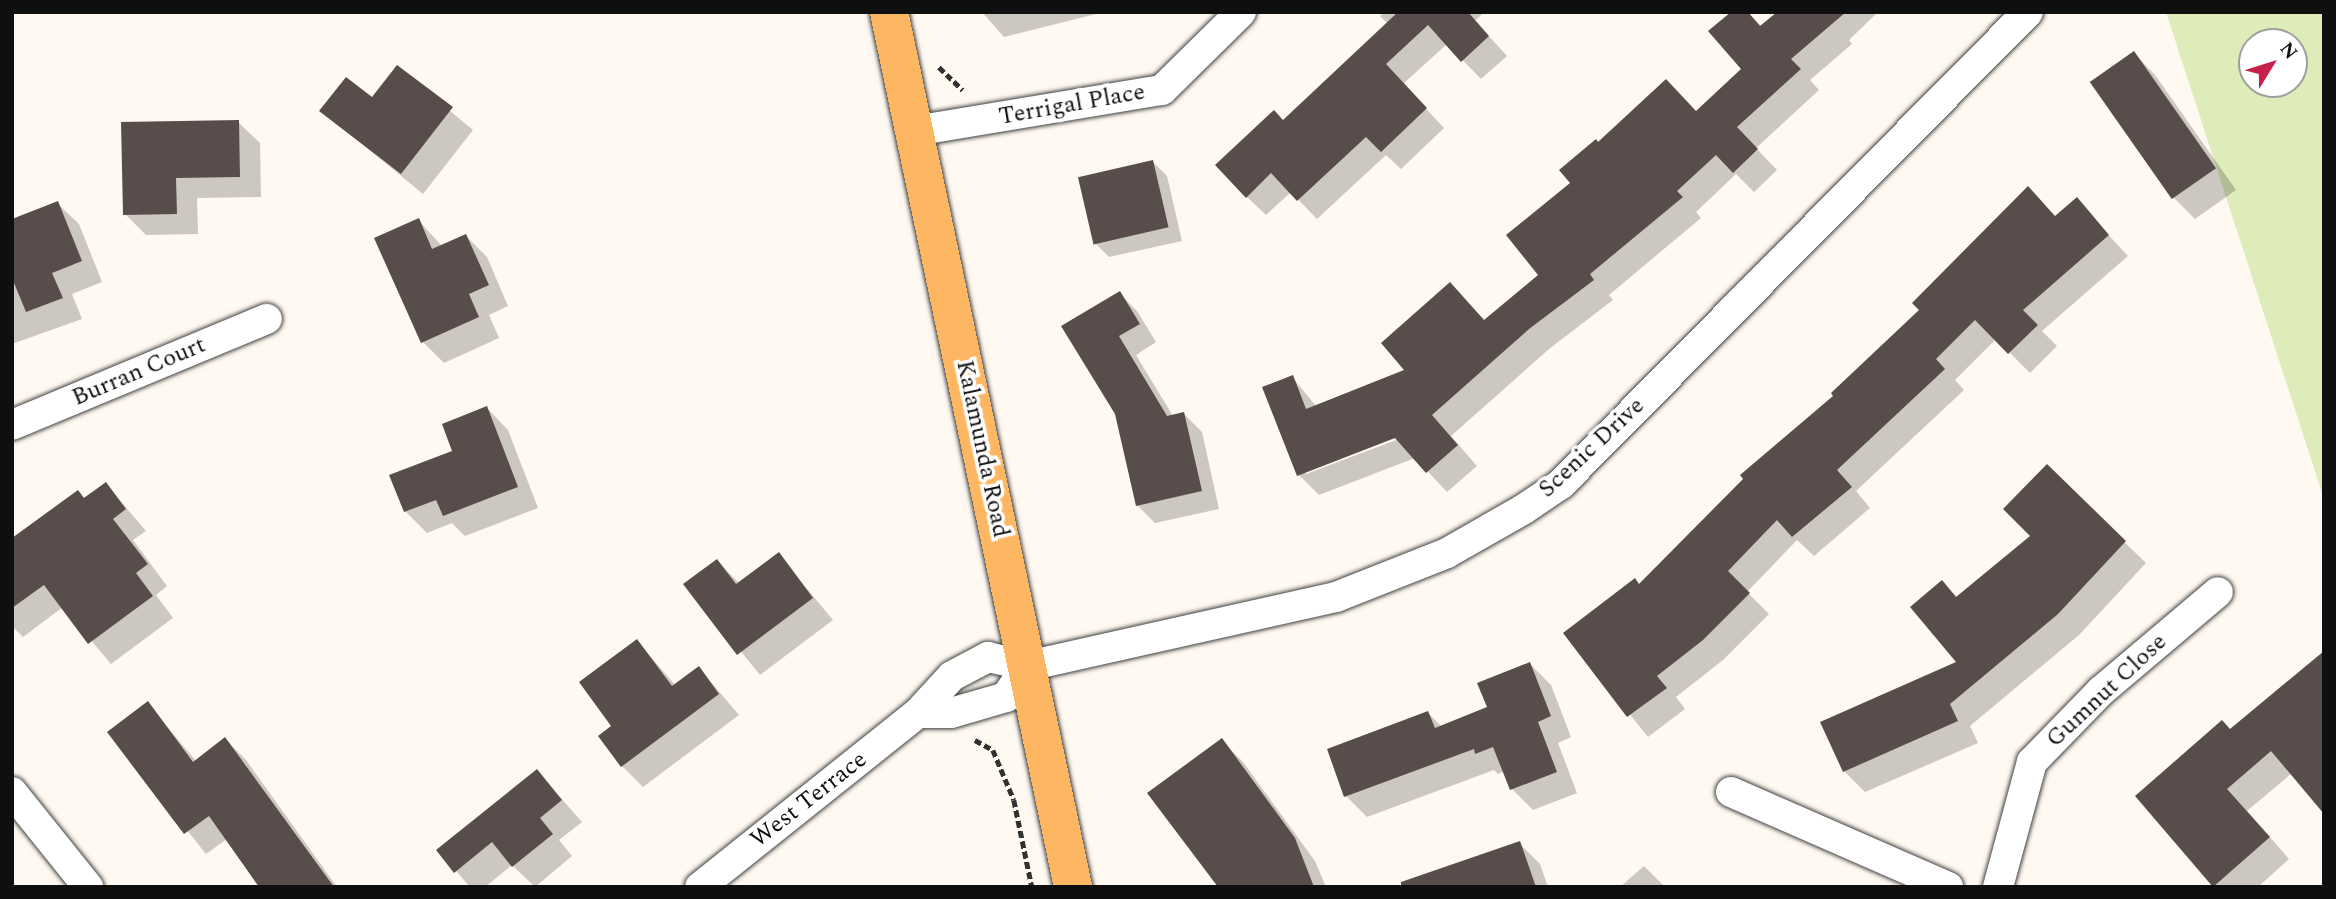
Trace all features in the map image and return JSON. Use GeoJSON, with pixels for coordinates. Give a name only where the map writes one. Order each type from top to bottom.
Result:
{"type":"FeatureCollection","features":[{"type":"Feature","properties":{"kind":"main road","name":"Kalamunda Road"},"geometry":{"type":"LineString","coordinates":[[890,12],[1073,887]]}},
{"type":"Feature","properties":{"kind":"street","name":"Terrigal Place"},"geometry":{"type":"LineString","coordinates":[[914,131],[1162,90],[1241,12]]}},
{"type":"Feature","properties":{"kind":"street","name":"Scenic Drive"},"geometry":{"type":"LineString","coordinates":[[1027,666],[1336,597],[1447,553],[1524,509],[1561,484],[2028,12]]}},
{"type":"Feature","properties":{"kind":"street","name":"Burran Court"},"geometry":{"type":"LineString","coordinates":[[12,425],[267,319]]}},
{"type":"Feature","properties":{"kind":"street","name":"Gumnut Close"},"geometry":{"type":"LineString","coordinates":[[1998,887],[2032,762],[2101,691],[2218,592]]}},
{"type":"Feature","properties":{"kind":"street","name":"West Terrace"},"geometry":{"type":"LineString","coordinates":[[700,887],[918,713],[952,676],[988,657],[1027,666]]}},
{"type":"Feature","properties":{"kind":"street"},"geometry":{"type":"LineString","coordinates":[[918,713],[951,713],[1006,697],[1027,666]]}},
{"type":"Feature","properties":{"kind":"street"},"geometry":{"type":"LineString","coordinates":[[12,792],[88,887]]}},
{"type":"Feature","properties":{"kind":"street"},"geometry":{"type":"LineString","coordinates":[[1731,792],[1948,887]]}},
{"type":"Feature","properties":{"kind":"path"},"geometry":{"type":"LineString","coordinates":[[936,62],[960,89],[968,92]]}},
{"type":"Feature","properties":{"kind":"path"},"geometry":{"type":"LineString","coordinates":[[966,735],[993,750],[1014,800],[1032,887]]}},
{"type":"Feature","properties":{"kind":"green space"},"geometry":{"type":"Polygon","coordinates":[[[2166,12],[2324,12],[2324,499],[2166,12]]]}},
{"type":"Feature","properties":{"kind":"building"},"geometry":{"type":"Polygon","coordinates":[[[1398,12],[1468,12],[1489,36],[1461,62],[1428,25],[1386,64],[1427,108],[1381,152],[1366,137],[1297,201],[1271,173],[1246,198],[1215,165],[1274,110],[1283,120],[1398,12]]]}},
{"type":"Feature","properties":{"kind":"building"},"geometry":{"type":"Polygon","coordinates":[[[1731,12],[1748,12],[1760,26],[1777,12],[1846,12],[1791,59],[1801,69],[1737,127],[1758,149],[1733,173],[1716,155],[1677,191],[1683,197],[1590,274],[1594,280],[1529,329],[1432,415],[1458,445],[1426,473],[1395,438],[1297,476],[1262,387],[1293,375],[1306,409],[1404,370],[1381,343],[1450,282],[1484,320],[1538,275],[1506,235],[1570,183],[1559,170],[1596,139],[1598,142],[1666,79],[1696,111],[1741,69],[1708,31],[1731,12]]]}},
{"type":"Feature","properties":{"kind":"building"},"geometry":{"type":"Polygon","coordinates":[[[2134,51],[2216,168],[2172,199],[2090,82],[2134,51]]]}},
{"type":"Feature","properties":{"kind":"building"},"geometry":{"type":"Polygon","coordinates":[[[397,65],[453,107],[401,174],[319,111],[346,77],[372,97],[397,65]]]}},
{"type":"Feature","properties":{"kind":"building"},"geometry":{"type":"Polygon","coordinates":[[[239,120],[240,177],[176,178],[177,214],[123,215],[121,122],[239,120]]]}},
{"type":"Feature","properties":{"kind":"building"},"geometry":{"type":"Polygon","coordinates":[[[1153,160],[1169,227],[1093,245],[1078,177],[1153,160]]]}},
{"type":"Feature","properties":{"kind":"building"},"geometry":{"type":"Polygon","coordinates":[[[2028,186],[2055,216],[2077,197],[2109,235],[2023,310],[2038,325],[2008,354],[1975,320],[1936,359],[1945,369],[1837,470],[1852,487],[1792,537],[1777,520],[1728,571],[1750,593],[1703,640],[1657,676],[1667,688],[1627,717],[1563,633],[1635,578],[1639,584],[1743,479],[1740,475],[1833,396],[1831,393],[1919,310],[1912,303],[2028,186]]]}},
{"type":"Feature","properties":{"kind":"building"},"geometry":{"type":"Polygon","coordinates":[[[58,201],[82,261],[52,273],[63,298],[26,312],[12,278],[12,219],[58,201]]]}},
{"type":"Feature","properties":{"kind":"building"},"geometry":{"type":"Polygon","coordinates":[[[419,218],[432,249],[466,234],[489,285],[469,294],[479,317],[421,343],[374,238],[419,218]]]}},
{"type":"Feature","properties":{"kind":"building"},"geometry":{"type":"Polygon","coordinates":[[[1120,291],[1140,324],[1119,336],[1167,416],[1184,412],[1202,491],[1136,506],[1115,414],[1061,326],[1120,291]]]}},
{"type":"Feature","properties":{"kind":"building"},"geometry":{"type":"Polygon","coordinates":[[[487,406],[518,487],[443,516],[436,500],[404,512],[389,475],[452,451],[442,424],[487,406]]]}},
{"type":"Feature","properties":{"kind":"building"},"geometry":{"type":"Polygon","coordinates":[[[2047,464],[2126,541],[2058,614],[1950,704],[1958,721],[1843,772],[1820,722],[1956,662],[1910,607],[1942,580],[1956,597],[2030,536],[2003,509],[2047,464]]]}},
{"type":"Feature","properties":{"kind":"building"},"geometry":{"type":"Polygon","coordinates":[[[106,482],[126,509],[113,519],[148,564],[136,573],[153,596],[88,644],[44,585],[12,608],[12,538],[78,490],[84,498],[106,482]]]}},
{"type":"Feature","properties":{"kind":"building"},"geometry":{"type":"Polygon","coordinates":[[[779,552],[813,598],[737,655],[683,584],[717,559],[736,584],[779,552]]]}},
{"type":"Feature","properties":{"kind":"building"},"geometry":{"type":"Polygon","coordinates":[[[637,639],[672,686],[699,666],[719,694],[621,767],[598,736],[611,726],[579,682],[637,639]]]}},
{"type":"Feature","properties":{"kind":"building"},"geometry":{"type":"Polygon","coordinates":[[[2324,651],[2324,814],[2271,751],[2227,789],[2270,837],[2213,887],[2135,796],[2222,720],[2230,729],[2324,651]]]}},
{"type":"Feature","properties":{"kind":"building"},"geometry":{"type":"Polygon","coordinates":[[[1530,662],[1551,716],[1538,722],[1557,772],[1510,790],[1493,747],[1475,754],[1474,749],[1344,797],[1327,749],[1428,711],[1435,728],[1487,707],[1477,683],[1530,662]]]}},
{"type":"Feature","properties":{"kind":"building"},"geometry":{"type":"Polygon","coordinates":[[[148,701],[193,762],[225,737],[334,887],[259,887],[209,816],[184,834],[107,732],[148,701]]]}},
{"type":"Feature","properties":{"kind":"building"},"geometry":{"type":"Polygon","coordinates":[[[1222,738],[1295,838],[1314,887],[1218,887],[1147,793],[1222,738]]]}},
{"type":"Feature","properties":{"kind":"building"},"geometry":{"type":"Polygon","coordinates":[[[537,769],[562,800],[540,818],[553,834],[512,867],[492,842],[454,873],[436,850],[537,769]]]}},
{"type":"Feature","properties":{"kind":"building"},"geometry":{"type":"Polygon","coordinates":[[[1520,841],[1536,887],[1401,887],[1401,882],[1520,841]]]}}]}
